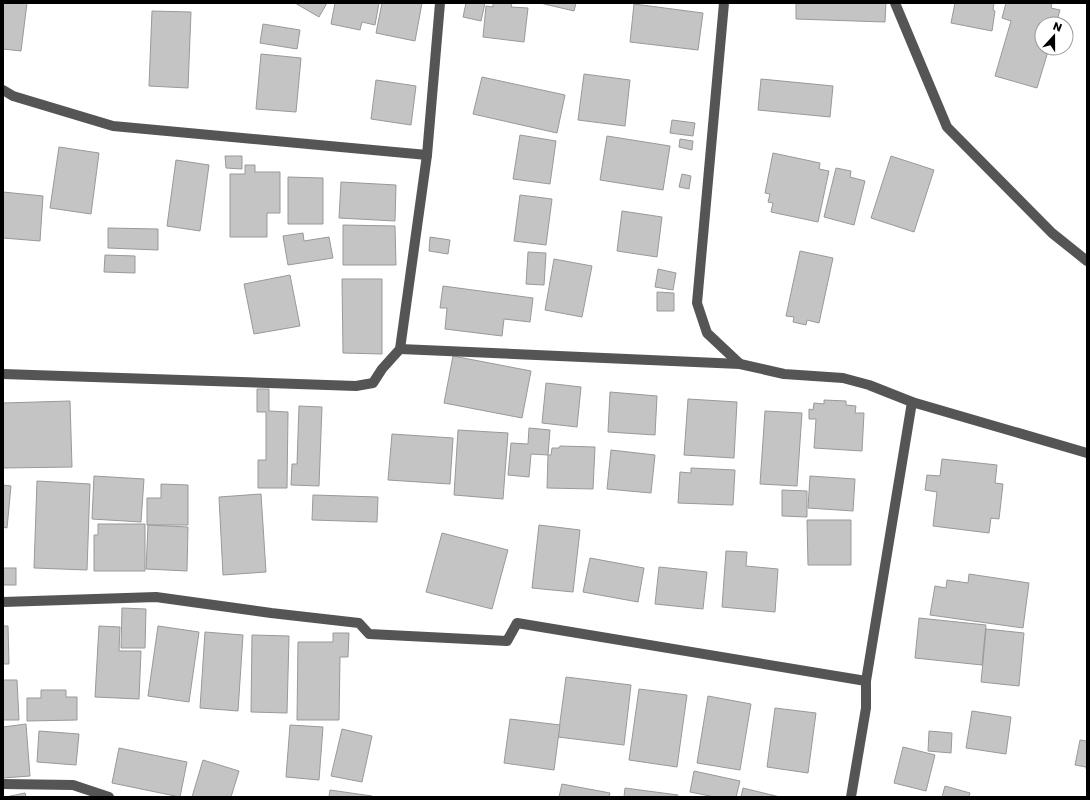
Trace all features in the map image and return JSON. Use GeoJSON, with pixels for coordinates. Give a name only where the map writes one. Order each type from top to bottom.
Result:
{"type":"FeatureCollection","features":[{"type":"Feature","properties":{"kind":"street"},"geometry":{"type":"LineString","coordinates":[[3,374],[356,386],[373,383],[382,369],[400,349],[428,156],[440,3]]}},
{"type":"Feature","properties":{"kind":"street"},"geometry":{"type":"LineString","coordinates":[[724,3],[697,302],[707,333],[740,364]]}},
{"type":"Feature","properties":{"kind":"street"},"geometry":{"type":"LineString","coordinates":[[895,3],[947,127],[1052,232],[1087,261]]}},
{"type":"Feature","properties":{"kind":"street"},"geometry":{"type":"LineString","coordinates":[[3,90],[12,96],[113,126],[428,156]]}},
{"type":"Feature","properties":{"kind":"street"},"geometry":{"type":"LineString","coordinates":[[400,349],[740,364],[784,374],[843,378],[869,385],[912,402],[1087,453]]}},
{"type":"Feature","properties":{"kind":"street"},"geometry":{"type":"LineString","coordinates":[[851,797],[866,708],[866,681],[912,402]]}},
{"type":"Feature","properties":{"kind":"street"},"geometry":{"type":"LineString","coordinates":[[3,602],[156,597],[271,614],[359,622],[369,634],[507,641],[517,623],[866,681]]}},
{"type":"Feature","properties":{"kind":"street"},"geometry":{"type":"LineString","coordinates":[[3,784],[73,785],[109,797]]}},
{"type":"Feature","properties":{"kind":"building"},"geometry":{"type":"Polygon","coordinates":[[[3,3],[27,3],[21,51],[3,49],[3,3]]]}},
{"type":"Feature","properties":{"kind":"building"},"geometry":{"type":"Polygon","coordinates":[[[295,3],[327,3],[319,17],[295,3]]]}},
{"type":"Feature","properties":{"kind":"building"},"geometry":{"type":"Polygon","coordinates":[[[335,3],[379,3],[375,25],[362,22],[360,30],[331,24],[335,3]]]}},
{"type":"Feature","properties":{"kind":"building"},"geometry":{"type":"Polygon","coordinates":[[[382,3],[422,3],[415,41],[376,33],[382,3]]]}},
{"type":"Feature","properties":{"kind":"building"},"geometry":{"type":"Polygon","coordinates":[[[466,3],[485,3],[481,21],[463,17],[466,3]]]}},
{"type":"Feature","properties":{"kind":"building"},"geometry":{"type":"Polygon","coordinates":[[[493,3],[512,3],[511,7],[528,8],[524,42],[483,37],[486,6],[493,7],[493,3]]]}},
{"type":"Feature","properties":{"kind":"building"},"geometry":{"type":"Polygon","coordinates":[[[540,3],[576,3],[574,11],[540,3]]]}},
{"type":"Feature","properties":{"kind":"building"},"geometry":{"type":"Polygon","coordinates":[[[796,3],[886,3],[885,22],[796,19],[796,3]]]}},
{"type":"Feature","properties":{"kind":"building"},"geometry":{"type":"Polygon","coordinates":[[[955,3],[994,3],[993,10],[995,11],[992,31],[951,23],[955,3]]]}},
{"type":"Feature","properties":{"kind":"building"},"geometry":{"type":"Polygon","coordinates":[[[1006,3],[1052,3],[1051,8],[1060,10],[1058,16],[1034,16],[1034,56],[1047,56],[1037,88],[995,76],[1011,21],[1002,18],[1006,3]]]}},
{"type":"Feature","properties":{"kind":"building"},"geometry":{"type":"Polygon","coordinates":[[[634,4],[703,13],[698,50],[630,42],[634,4]]]}},
{"type":"Feature","properties":{"kind":"building"},"geometry":{"type":"Polygon","coordinates":[[[152,11],[191,12],[188,88],[149,86],[152,11]]]}},
{"type":"Feature","properties":{"kind":"building"},"geometry":{"type":"Polygon","coordinates":[[[263,24],[300,30],[297,49],[260,43],[263,24]]]}},
{"type":"Feature","properties":{"kind":"building"},"geometry":{"type":"Polygon","coordinates":[[[261,54],[301,58],[296,112],[256,109],[261,54]]]}},
{"type":"Feature","properties":{"kind":"building"},"geometry":{"type":"Polygon","coordinates":[[[584,74],[630,80],[625,126],[578,120],[584,74]]]}},
{"type":"Feature","properties":{"kind":"building"},"geometry":{"type":"Polygon","coordinates":[[[482,77],[565,95],[557,133],[473,114],[482,77]]]}},
{"type":"Feature","properties":{"kind":"building"},"geometry":{"type":"Polygon","coordinates":[[[761,79],[833,86],[830,117],[758,110],[761,79]]]}},
{"type":"Feature","properties":{"kind":"building"},"geometry":{"type":"Polygon","coordinates":[[[376,80],[416,86],[411,125],[371,119],[376,80]]]}},
{"type":"Feature","properties":{"kind":"building"},"geometry":{"type":"Polygon","coordinates":[[[672,120],[695,123],[693,136],[670,133],[672,120]]]}},
{"type":"Feature","properties":{"kind":"building"},"geometry":{"type":"Polygon","coordinates":[[[520,135],[556,141],[550,184],[513,179],[520,135]]]}},
{"type":"Feature","properties":{"kind":"building"},"geometry":{"type":"Polygon","coordinates":[[[607,136],[670,146],[663,190],[600,180],[607,136]]]}},
{"type":"Feature","properties":{"kind":"building"},"geometry":{"type":"Polygon","coordinates":[[[680,139],[693,141],[692,150],[679,147],[680,139]]]}},
{"type":"Feature","properties":{"kind":"building"},"geometry":{"type":"Polygon","coordinates":[[[59,147],[99,153],[91,214],[50,208],[59,147]]]}},
{"type":"Feature","properties":{"kind":"building"},"geometry":{"type":"Polygon","coordinates":[[[773,153],[820,163],[819,169],[829,171],[818,222],[771,212],[773,203],[768,202],[770,194],[765,193],[773,153]]]}},
{"type":"Feature","properties":{"kind":"building"},"geometry":{"type":"Polygon","coordinates":[[[225,156],[242,156],[242,169],[226,168],[225,156]]]}},
{"type":"Feature","properties":{"kind":"building"},"geometry":{"type":"Polygon","coordinates":[[[891,156],[934,170],[914,232],[871,218],[891,156]]]}},
{"type":"Feature","properties":{"kind":"building"},"geometry":{"type":"Polygon","coordinates":[[[176,160],[209,165],[200,231],[167,226],[176,160]]]}},
{"type":"Feature","properties":{"kind":"building"},"geometry":{"type":"Polygon","coordinates":[[[245,165],[255,165],[255,172],[280,172],[280,213],[267,213],[267,237],[230,237],[230,174],[245,174],[245,165]]]}},
{"type":"Feature","properties":{"kind":"building"},"geometry":{"type":"Polygon","coordinates":[[[836,168],[851,171],[850,177],[865,181],[854,225],[824,217],[836,168]]]}},
{"type":"Feature","properties":{"kind":"building"},"geometry":{"type":"Polygon","coordinates":[[[682,174],[691,176],[689,189],[679,187],[682,174]]]}},
{"type":"Feature","properties":{"kind":"building"},"geometry":{"type":"Polygon","coordinates":[[[288,177],[323,178],[323,224],[288,224],[288,177]]]}},
{"type":"Feature","properties":{"kind":"building"},"geometry":{"type":"Polygon","coordinates":[[[341,182],[396,185],[395,221],[339,218],[341,182]]]}},
{"type":"Feature","properties":{"kind":"building"},"geometry":{"type":"Polygon","coordinates":[[[3,192],[43,196],[40,241],[3,238],[3,192]]]}},
{"type":"Feature","properties":{"kind":"building"},"geometry":{"type":"Polygon","coordinates":[[[520,195],[552,199],[546,245],[514,241],[520,195]]]}},
{"type":"Feature","properties":{"kind":"building"},"geometry":{"type":"Polygon","coordinates":[[[622,211],[662,217],[657,257],[617,251],[622,211]]]}},
{"type":"Feature","properties":{"kind":"building"},"geometry":{"type":"Polygon","coordinates":[[[343,225],[395,226],[396,265],[343,265],[343,225]]]}},
{"type":"Feature","properties":{"kind":"building"},"geometry":{"type":"Polygon","coordinates":[[[108,228],[158,229],[158,250],[108,248],[108,228]]]}},
{"type":"Feature","properties":{"kind":"building"},"geometry":{"type":"Polygon","coordinates":[[[303,233],[304,241],[329,237],[333,258],[288,265],[283,236],[303,233]]]}},
{"type":"Feature","properties":{"kind":"building"},"geometry":{"type":"Polygon","coordinates":[[[430,237],[450,240],[448,254],[429,251],[430,237]]]}},
{"type":"Feature","properties":{"kind":"building"},"geometry":{"type":"Polygon","coordinates":[[[800,251],[833,258],[819,323],[807,320],[806,325],[793,322],[794,317],[786,316],[800,251]]]}},
{"type":"Feature","properties":{"kind":"building"},"geometry":{"type":"Polygon","coordinates":[[[528,252],[546,253],[544,285],[526,284],[528,252]]]}},
{"type":"Feature","properties":{"kind":"building"},"geometry":{"type":"Polygon","coordinates":[[[105,255],[135,256],[135,273],[104,272],[105,255]]]}},
{"type":"Feature","properties":{"kind":"building"},"geometry":{"type":"Polygon","coordinates":[[[554,259],[592,266],[582,317],[545,310],[554,259]]]}},
{"type":"Feature","properties":{"kind":"building"},"geometry":{"type":"Polygon","coordinates":[[[658,269],[676,273],[673,290],[655,287],[658,269]]]}},
{"type":"Feature","properties":{"kind":"building"},"geometry":{"type":"Polygon","coordinates":[[[290,275],[300,326],[254,334],[244,284],[290,275]]]}},
{"type":"Feature","properties":{"kind":"building"},"geometry":{"type":"Polygon","coordinates":[[[342,279],[382,279],[382,354],[343,353],[342,279]]]}},
{"type":"Feature","properties":{"kind":"building"},"geometry":{"type":"Polygon","coordinates":[[[443,286],[533,298],[530,322],[504,319],[502,336],[445,329],[447,308],[440,308],[443,286]]]}},
{"type":"Feature","properties":{"kind":"building"},"geometry":{"type":"Polygon","coordinates":[[[657,292],[674,293],[674,311],[657,311],[657,292]]]}},
{"type":"Feature","properties":{"kind":"building"},"geometry":{"type":"Polygon","coordinates":[[[453,356],[531,371],[522,418],[444,403],[453,356]]]}},
{"type":"Feature","properties":{"kind":"building"},"geometry":{"type":"Polygon","coordinates":[[[546,383],[581,387],[577,427],[542,423],[546,383]]]}},
{"type":"Feature","properties":{"kind":"building"},"geometry":{"type":"Polygon","coordinates":[[[257,389],[269,389],[269,411],[288,412],[287,488],[258,488],[258,460],[266,460],[266,412],[257,412],[257,389]]]}},
{"type":"Feature","properties":{"kind":"building"},"geometry":{"type":"Polygon","coordinates":[[[610,392],[657,396],[655,435],[608,432],[610,392]]]}},
{"type":"Feature","properties":{"kind":"building"},"geometry":{"type":"Polygon","coordinates":[[[688,399],[737,402],[734,458],[684,455],[688,399]]]}},
{"type":"Feature","properties":{"kind":"building"},"geometry":{"type":"Polygon","coordinates":[[[824,400],[846,401],[846,405],[856,406],[855,413],[864,413],[862,451],[814,448],[816,419],[809,419],[809,409],[813,410],[814,403],[824,404],[824,400]]]}},
{"type":"Feature","properties":{"kind":"building"},"geometry":{"type":"Polygon","coordinates":[[[70,401],[72,467],[3,468],[3,403],[70,401]]]}},
{"type":"Feature","properties":{"kind":"building"},"geometry":{"type":"Polygon","coordinates":[[[299,406],[322,407],[319,486],[291,485],[292,464],[297,464],[299,406]]]}},
{"type":"Feature","properties":{"kind":"building"},"geometry":{"type":"Polygon","coordinates":[[[765,411],[802,413],[797,486],[760,484],[765,411]]]}},
{"type":"Feature","properties":{"kind":"building"},"geometry":{"type":"Polygon","coordinates":[[[529,428],[550,430],[548,455],[531,454],[529,477],[508,475],[511,443],[528,444],[529,428]]]}},
{"type":"Feature","properties":{"kind":"building"},"geometry":{"type":"Polygon","coordinates":[[[458,430],[508,433],[503,499],[454,495],[458,430]]]}},
{"type":"Feature","properties":{"kind":"building"},"geometry":{"type":"Polygon","coordinates":[[[392,434],[453,438],[450,484],[388,480],[392,434]]]}},
{"type":"Feature","properties":{"kind":"building"},"geometry":{"type":"Polygon","coordinates":[[[560,446],[595,447],[593,489],[547,488],[548,455],[551,455],[552,448],[559,448],[560,446]]]}},
{"type":"Feature","properties":{"kind":"building"},"geometry":{"type":"Polygon","coordinates":[[[611,450],[655,455],[651,493],[607,489],[611,450]]]}},
{"type":"Feature","properties":{"kind":"building"},"geometry":{"type":"Polygon","coordinates":[[[942,459],[997,465],[995,483],[1003,484],[999,519],[991,518],[989,533],[933,526],[937,492],[925,490],[927,475],[940,476],[942,459]]]}},
{"type":"Feature","properties":{"kind":"building"},"geometry":{"type":"Polygon","coordinates":[[[691,468],[735,470],[733,505],[678,503],[680,472],[691,473],[691,468]]]}},
{"type":"Feature","properties":{"kind":"building"},"geometry":{"type":"Polygon","coordinates":[[[94,476],[144,479],[141,522],[92,519],[94,476]]]}},
{"type":"Feature","properties":{"kind":"building"},"geometry":{"type":"Polygon","coordinates":[[[810,476],[855,479],[853,511],[808,508],[810,476]]]}},
{"type":"Feature","properties":{"kind":"building"},"geometry":{"type":"Polygon","coordinates":[[[37,481],[90,484],[87,570],[34,568],[37,481]]]}},
{"type":"Feature","properties":{"kind":"building"},"geometry":{"type":"Polygon","coordinates":[[[161,484],[188,485],[188,525],[147,525],[147,498],[161,498],[161,484]]]}},
{"type":"Feature","properties":{"kind":"building"},"geometry":{"type":"Polygon","coordinates":[[[3,485],[11,486],[7,528],[3,527],[3,485]]]}},
{"type":"Feature","properties":{"kind":"building"},"geometry":{"type":"Polygon","coordinates":[[[782,490],[807,491],[807,517],[782,516],[782,490]]]}},
{"type":"Feature","properties":{"kind":"building"},"geometry":{"type":"Polygon","coordinates":[[[261,494],[266,572],[223,575],[219,497],[261,494]]]}},
{"type":"Feature","properties":{"kind":"building"},"geometry":{"type":"Polygon","coordinates":[[[313,495],[378,497],[377,522],[312,520],[313,495]]]}},
{"type":"Feature","properties":{"kind":"building"},"geometry":{"type":"Polygon","coordinates":[[[807,520],[851,520],[851,565],[808,565],[807,520]]]}},
{"type":"Feature","properties":{"kind":"building"},"geometry":{"type":"Polygon","coordinates":[[[98,524],[145,524],[145,571],[94,571],[94,535],[98,535],[98,524]]]}},
{"type":"Feature","properties":{"kind":"building"},"geometry":{"type":"Polygon","coordinates":[[[148,525],[188,527],[187,571],[146,569],[148,525]]]}},
{"type":"Feature","properties":{"kind":"building"},"geometry":{"type":"Polygon","coordinates":[[[539,525],[580,530],[573,592],[532,588],[539,525]]]}},
{"type":"Feature","properties":{"kind":"building"},"geometry":{"type":"Polygon","coordinates":[[[442,533],[508,550],[492,609],[426,592],[442,533]]]}},
{"type":"Feature","properties":{"kind":"building"},"geometry":{"type":"Polygon","coordinates":[[[726,551],[747,552],[746,566],[778,569],[775,612],[722,607],[726,551]]]}},
{"type":"Feature","properties":{"kind":"building"},"geometry":{"type":"Polygon","coordinates":[[[590,558],[644,568],[638,602],[583,592],[590,558]]]}},
{"type":"Feature","properties":{"kind":"building"},"geometry":{"type":"Polygon","coordinates":[[[659,567],[707,572],[703,609],[655,604],[659,567]]]}},
{"type":"Feature","properties":{"kind":"building"},"geometry":{"type":"Polygon","coordinates":[[[3,568],[16,568],[16,585],[3,585],[3,568]]]}},
{"type":"Feature","properties":{"kind":"building"},"geometry":{"type":"Polygon","coordinates":[[[969,574],[1029,583],[1023,628],[930,615],[935,586],[946,588],[947,580],[968,583],[969,574]]]}},
{"type":"Feature","properties":{"kind":"building"},"geometry":{"type":"Polygon","coordinates":[[[122,608],[146,609],[145,648],[121,648],[122,608]]]}},
{"type":"Feature","properties":{"kind":"building"},"geometry":{"type":"Polygon","coordinates":[[[919,618],[986,625],[982,665],[915,658],[919,618]]]}},
{"type":"Feature","properties":{"kind":"building"},"geometry":{"type":"Polygon","coordinates":[[[3,626],[8,626],[9,664],[3,664],[3,626]]]}},
{"type":"Feature","properties":{"kind":"building"},"geometry":{"type":"Polygon","coordinates":[[[99,626],[120,627],[119,651],[141,651],[139,699],[95,697],[99,626]]]}},
{"type":"Feature","properties":{"kind":"building"},"geometry":{"type":"Polygon","coordinates":[[[158,626],[199,632],[189,702],[148,696],[158,626]]]}},
{"type":"Feature","properties":{"kind":"building"},"geometry":{"type":"Polygon","coordinates":[[[986,629],[1024,633],[1019,686],[981,682],[986,629]]]}},
{"type":"Feature","properties":{"kind":"building"},"geometry":{"type":"Polygon","coordinates":[[[205,632],[243,635],[238,711],[200,708],[205,632]]]}},
{"type":"Feature","properties":{"kind":"building"},"geometry":{"type":"Polygon","coordinates":[[[333,633],[349,633],[348,657],[340,657],[339,720],[297,720],[298,642],[333,642],[333,633]]]}},
{"type":"Feature","properties":{"kind":"building"},"geometry":{"type":"Polygon","coordinates":[[[252,635],[289,636],[287,713],[251,712],[252,635]]]}},
{"type":"Feature","properties":{"kind":"building"},"geometry":{"type":"Polygon","coordinates":[[[566,677],[631,685],[624,745],[558,737],[566,677]]]}},
{"type":"Feature","properties":{"kind":"building"},"geometry":{"type":"Polygon","coordinates":[[[3,680],[17,680],[19,720],[3,720],[3,680]]]}},
{"type":"Feature","properties":{"kind":"building"},"geometry":{"type":"Polygon","coordinates":[[[639,689],[687,695],[677,767],[629,760],[639,689]]]}},
{"type":"Feature","properties":{"kind":"building"},"geometry":{"type":"Polygon","coordinates":[[[41,690],[66,690],[66,697],[77,697],[77,720],[27,721],[27,698],[41,698],[41,690]]]}},
{"type":"Feature","properties":{"kind":"building"},"geometry":{"type":"Polygon","coordinates":[[[708,696],[751,704],[740,770],[697,763],[708,696]]]}},
{"type":"Feature","properties":{"kind":"building"},"geometry":{"type":"Polygon","coordinates":[[[775,708],[816,713],[808,773],[767,767],[775,708]]]}},
{"type":"Feature","properties":{"kind":"building"},"geometry":{"type":"Polygon","coordinates":[[[972,711],[1011,717],[1006,754],[966,748],[972,711]]]}},
{"type":"Feature","properties":{"kind":"building"},"geometry":{"type":"Polygon","coordinates":[[[510,719],[560,725],[554,770],[504,763],[510,719]]]}},
{"type":"Feature","properties":{"kind":"building"},"geometry":{"type":"Polygon","coordinates":[[[26,724],[30,776],[3,778],[3,727],[26,724]]]}},
{"type":"Feature","properties":{"kind":"building"},"geometry":{"type":"Polygon","coordinates":[[[290,725],[323,727],[319,780],[286,777],[290,725]]]}},
{"type":"Feature","properties":{"kind":"building"},"geometry":{"type":"Polygon","coordinates":[[[342,729],[372,736],[362,782],[331,776],[342,729]]]}},
{"type":"Feature","properties":{"kind":"building"},"geometry":{"type":"Polygon","coordinates":[[[39,731],[79,734],[76,765],[37,762],[39,731]]]}},
{"type":"Feature","properties":{"kind":"building"},"geometry":{"type":"Polygon","coordinates":[[[929,731],[952,733],[951,753],[928,751],[929,731]]]}},
{"type":"Feature","properties":{"kind":"building"},"geometry":{"type":"Polygon","coordinates":[[[1080,740],[1087,741],[1087,769],[1086,767],[1075,765],[1080,740]]]}},
{"type":"Feature","properties":{"kind":"building"},"geometry":{"type":"Polygon","coordinates":[[[903,747],[935,755],[926,791],[894,783],[903,747]]]}},
{"type":"Feature","properties":{"kind":"building"},"geometry":{"type":"Polygon","coordinates":[[[119,748],[187,762],[180,797],[112,783],[119,748]]]}},
{"type":"Feature","properties":{"kind":"building"},"geometry":{"type":"Polygon","coordinates":[[[203,760],[239,771],[231,797],[192,797],[203,760]]]}},
{"type":"Feature","properties":{"kind":"building"},"geometry":{"type":"Polygon","coordinates":[[[694,771],[740,781],[736,797],[715,797],[690,792],[694,771]]]}},
{"type":"Feature","properties":{"kind":"building"},"geometry":{"type":"Polygon","coordinates":[[[562,784],[610,793],[609,797],[559,797],[562,784]]]}},
{"type":"Feature","properties":{"kind":"building"},"geometry":{"type":"Polygon","coordinates":[[[945,786],[970,793],[969,797],[942,797],[945,786]]]}},
{"type":"Feature","properties":{"kind":"building"},"geometry":{"type":"Polygon","coordinates":[[[625,788],[678,795],[677,797],[624,797],[625,788]]]}},
{"type":"Feature","properties":{"kind":"building"},"geometry":{"type":"Polygon","coordinates":[[[743,788],[780,797],[741,797],[743,788]]]}},
{"type":"Feature","properties":{"kind":"building"},"geometry":{"type":"Polygon","coordinates":[[[330,790],[372,796],[372,797],[329,797],[330,790]]]}},
{"type":"Feature","properties":{"kind":"building"},"geometry":{"type":"Polygon","coordinates":[[[25,793],[26,797],[6,797],[25,793]]]}}]}
